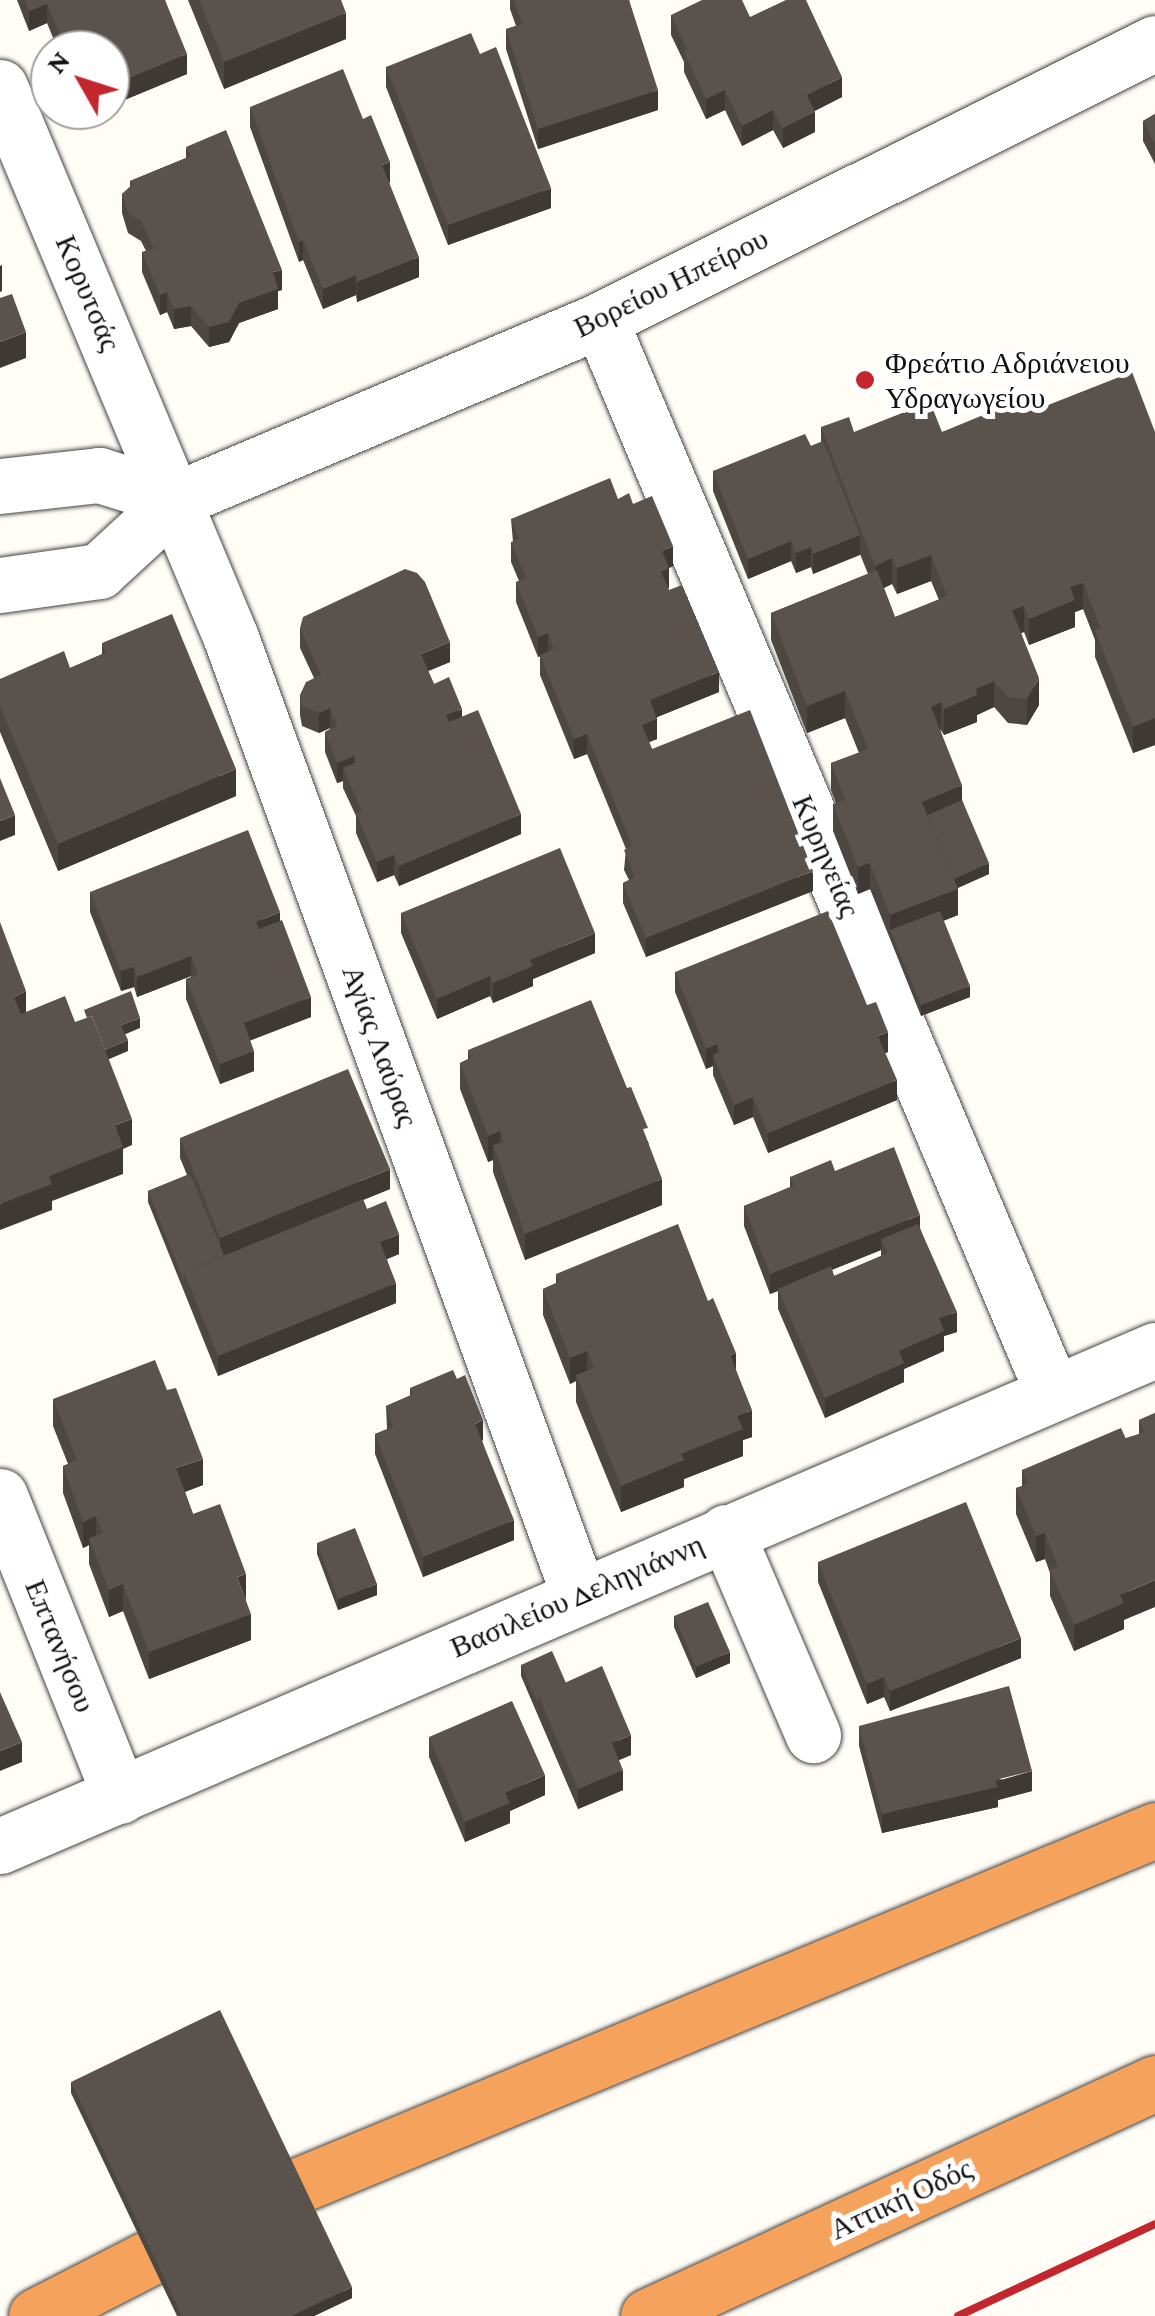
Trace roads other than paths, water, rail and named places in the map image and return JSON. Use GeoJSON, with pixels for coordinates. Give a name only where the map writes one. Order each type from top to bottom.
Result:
{"type":"FeatureCollection","features":[{"type":"Feature","properties":{"kind":"highway"},"geometry":{"type":"LineString","coordinates":[[297,2186],[1155,1830]]}},
{"type":"Feature","properties":{"kind":"highway","name":"Αττική Οδός"},"geometry":{"type":"LineString","coordinates":[[648,2316],[1155,2083]]}},
{"type":"Feature","properties":{"kind":"highway"},"geometry":{"type":"LineString","coordinates":[[36,2316],[150,2258]]}},
{"type":"Feature","properties":{"kind":"street","name":"Βορείου Ηπείρου"},"geometry":{"type":"LineString","coordinates":[[176,499],[600,320],[1155,43]]}},
{"type":"Feature","properties":{"kind":"street","name":"Κορυτσάς"},"geometry":{"type":"LineString","coordinates":[[0,87],[176,499]]}},
{"type":"Feature","properties":{"kind":"street","name":"Κυρηνείας"},"geometry":{"type":"LineString","coordinates":[[600,320],[1052,1391]]}},
{"type":"Feature","properties":{"kind":"street"},"geometry":{"type":"LineString","coordinates":[[0,486],[99,474],[176,499],[99,572],[0,585]]}},
{"type":"Feature","properties":{"kind":"street","name":"Αγίας Λαύρας"},"geometry":{"type":"LineString","coordinates":[[176,499],[232,638],[580,1595]]}},
{"type":"Feature","properties":{"kind":"street","name":"Βασιλείου Δεληγιάννη"},"geometry":{"type":"LineString","coordinates":[[0,1846],[1155,1350]]}},
{"type":"Feature","properties":{"kind":"street","name":"Επτανήσου"},"geometry":{"type":"LineString","coordinates":[[0,1496],[120,1796]]}},
{"type":"Feature","properties":{"kind":"street"},"geometry":{"type":"LineString","coordinates":[[726,1532],[814,1735]]}},
{"type":"Feature","properties":{"kind":"railway"},"geometry":{"type":"LineString","coordinates":[[958,2316],[1155,2224]]}},
{"type":"Feature","properties":{"kind":"place","name":"Φρεάτιο Αδριάνειου Υδραγωγείου"},"geometry":{"type":"Point","coordinates":[865,380]}}]}
